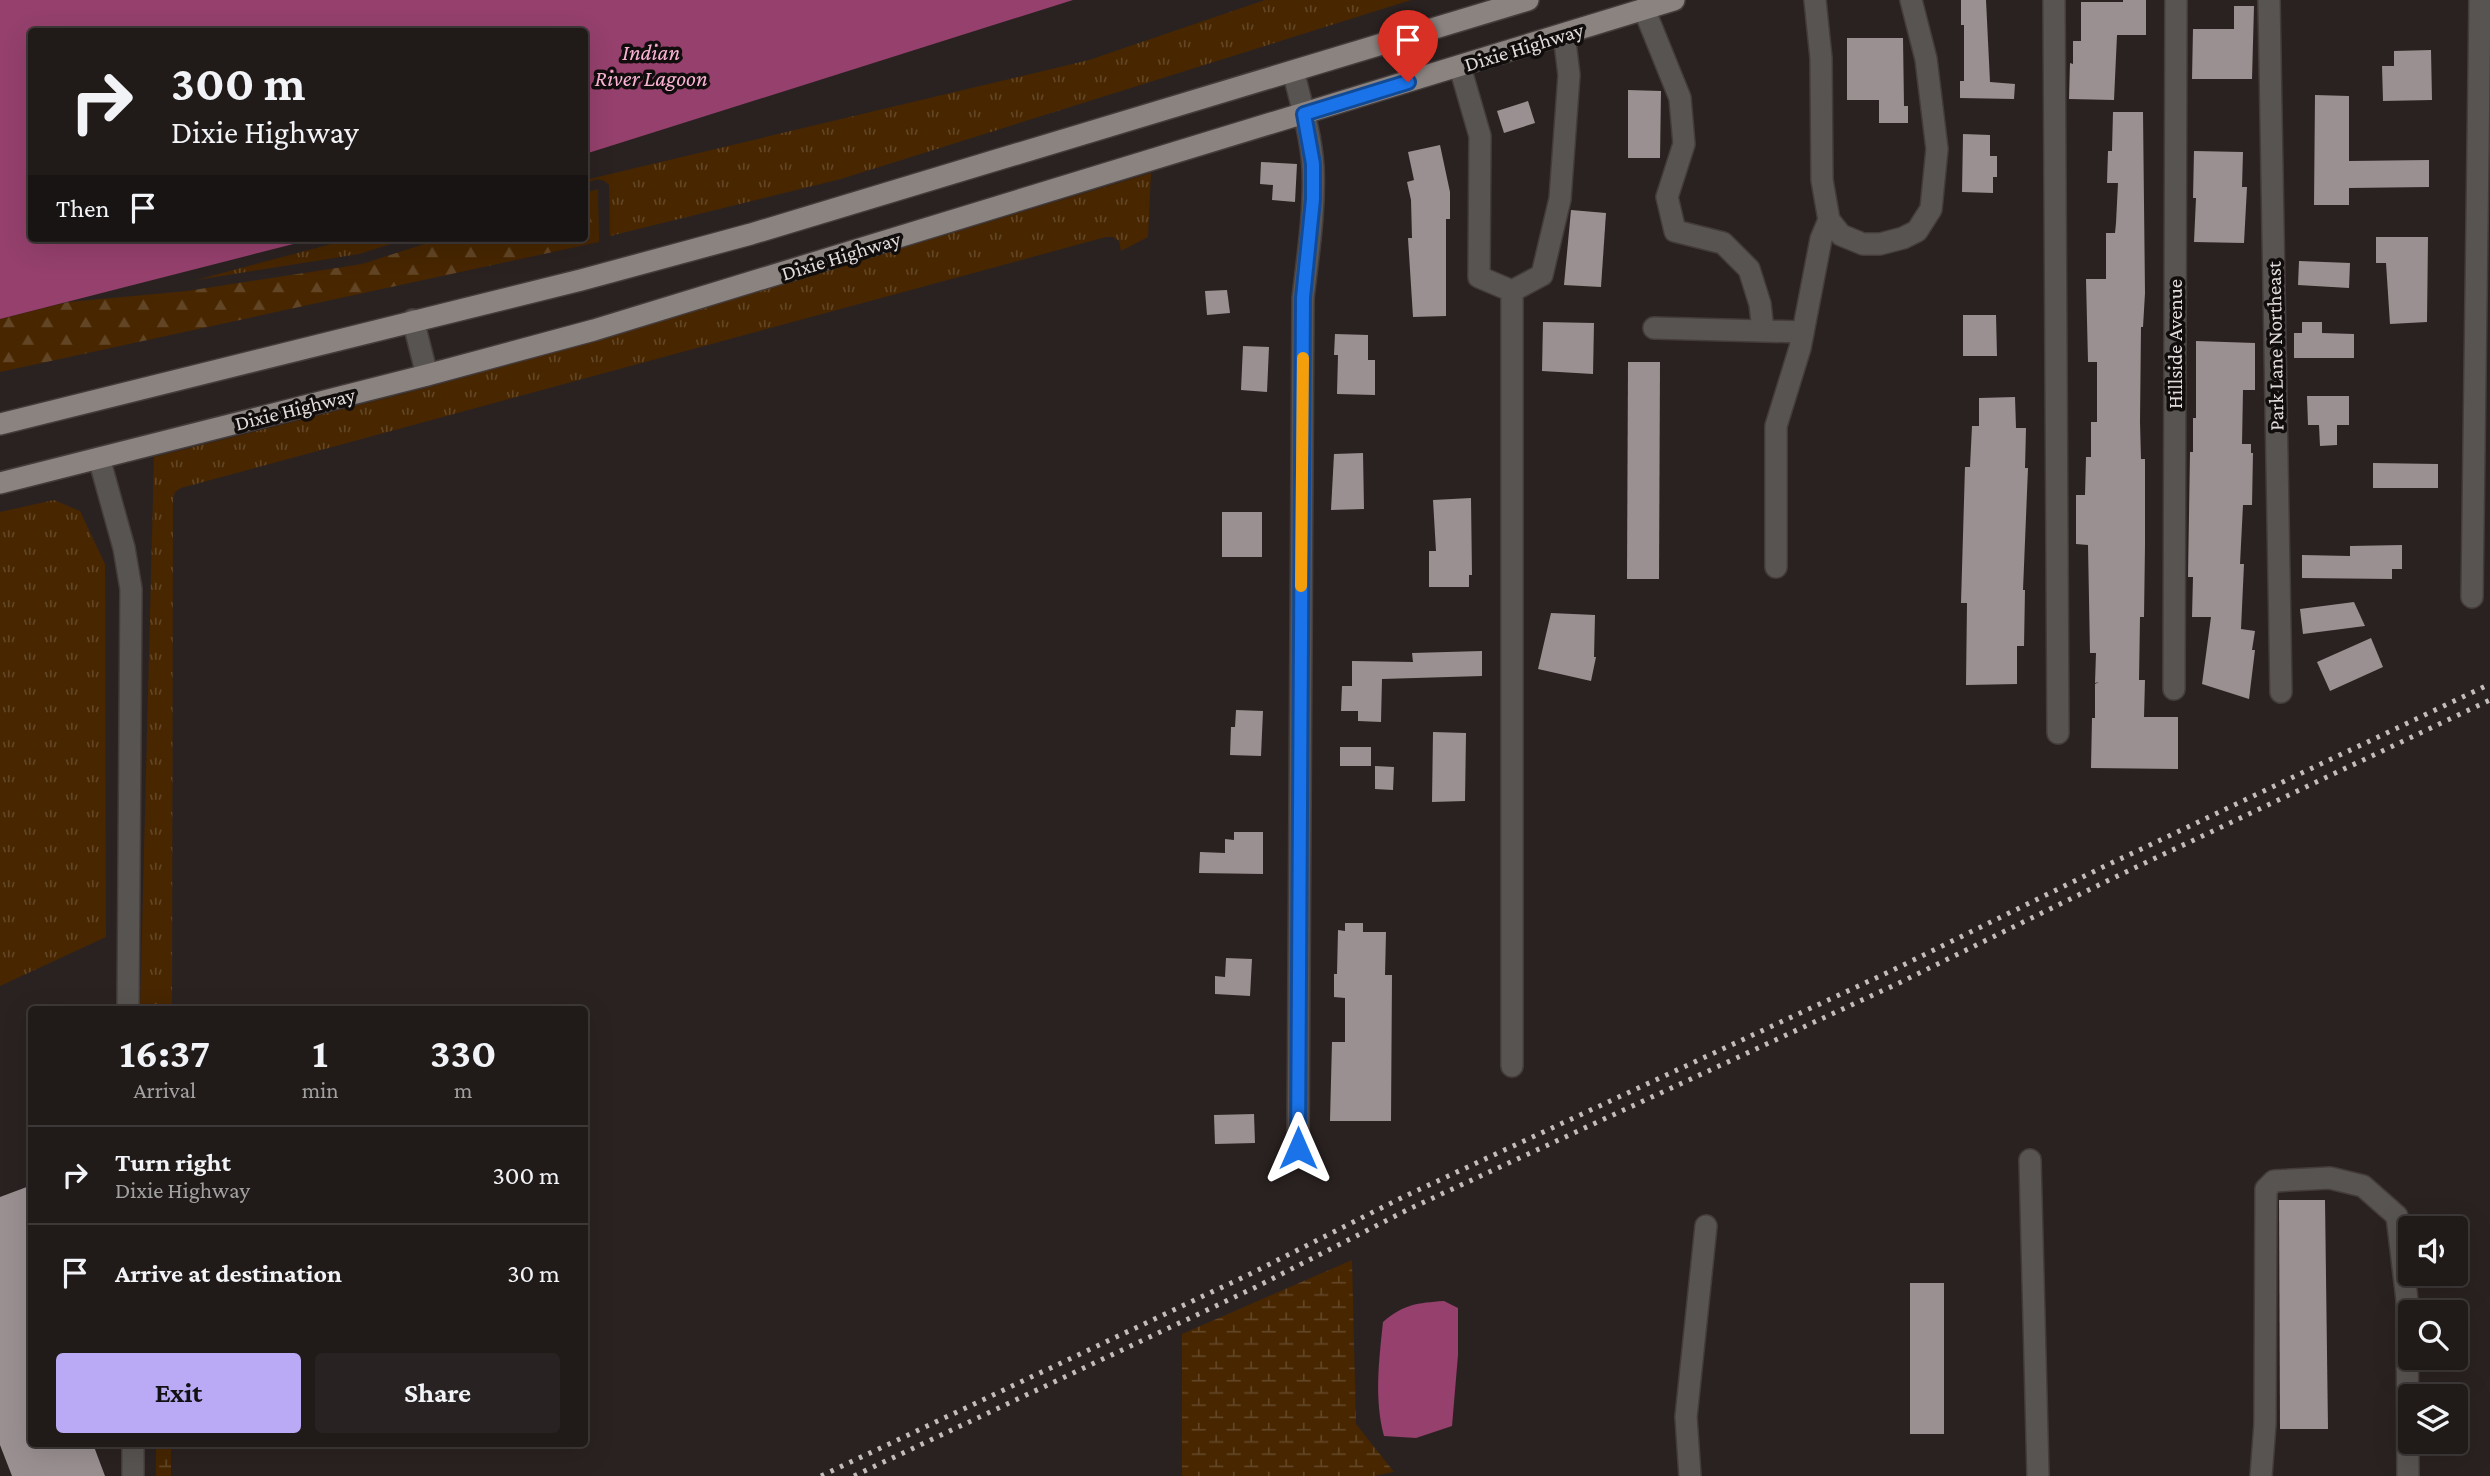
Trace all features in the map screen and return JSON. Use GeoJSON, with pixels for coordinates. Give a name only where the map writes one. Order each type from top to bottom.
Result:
{"type":"FeatureCollection","features":[{"type":"Feature","properties":{"kind":"main road","name":"Dixie Highway"},"geometry":{"type":"LineString","coordinates":[[0,424],[581,280],[751,234],[1528,0]]}},
{"type":"Feature","properties":{"kind":"main road","name":"Dixie Highway"},"geometry":{"type":"LineString","coordinates":[[0,482],[427,375],[594,330],[1674,0]]}},
{"type":"Feature","properties":{"kind":"street"},"geometry":{"type":"LineString","coordinates":[[1815,0],[1821,58],[1822,180],[1829,220],[1841,235],[1863,244],[1880,244],[1903,239],[1917,230],[1931,209],[1937,149],[1926,60],[1911,0]]}},
{"type":"Feature","properties":{"kind":"street"},"geometry":{"type":"LineString","coordinates":[[2054,0],[2058,733]]}},
{"type":"Feature","properties":{"kind":"street","name":"Hillside Avenue"},"geometry":{"type":"LineString","coordinates":[[2174,688],[2176,0]]}},
{"type":"Feature","properties":{"kind":"street","name":"Park Lane Northeast"},"geometry":{"type":"LineString","coordinates":[[2269,0],[2281,692]]}},
{"type":"Feature","properties":{"kind":"street"},"geometry":{"type":"LineString","coordinates":[[2472,597],[2482,435],[2480,0]]}},
{"type":"Feature","properties":{"kind":"street"},"geometry":{"type":"LineString","coordinates":[[1644,9],[1680,97],[1684,144],[1667,197],[1675,231],[1723,243],[1749,269],[1760,304],[1763,330]]}},
{"type":"Feature","properties":{"kind":"street"},"geometry":{"type":"LineString","coordinates":[[1512,291],[1542,275],[1560,199],[1569,75],[1564,34]]}},
{"type":"Feature","properties":{"kind":"street"},"geometry":{"type":"LineString","coordinates":[[1460,66],[1480,136],[1479,277],[1512,291]]}},
{"type":"Feature","properties":{"kind":"street"},"geometry":{"type":"LineString","coordinates":[[1293,71],[1313,164],[1313,199],[1303,298],[1298,1148]]}},
{"type":"Feature","properties":{"kind":"street"},"geometry":{"type":"LineString","coordinates":[[1776,567],[1776,426],[1803,332],[1821,239],[1829,220]]}},
{"type":"Feature","properties":{"kind":"street"},"geometry":{"type":"LineString","coordinates":[[1512,291],[1512,1066]]}},
{"type":"Feature","properties":{"kind":"street"},"geometry":{"type":"LineString","coordinates":[[413,320],[427,375]]}},
{"type":"Feature","properties":{"kind":"street"},"geometry":{"type":"LineString","coordinates":[[1654,328],[1803,332]]}},
{"type":"Feature","properties":{"kind":"street"},"geometry":{"type":"LineString","coordinates":[[99,458],[124,548],[131,589],[128,1006]]}},
{"type":"Feature","properties":{"kind":"street"},"geometry":{"type":"LineString","coordinates":[[2030,1160],[2038,1476]]}},
{"type":"Feature","properties":{"kind":"street"},"geometry":{"type":"LineString","coordinates":[[2261,1476],[2265,1424],[2266,1189],[2274,1181],[2330,1178],[2364,1186],[2397,1216],[2407,1300],[2408,1476]]}},
{"type":"Feature","properties":{"kind":"street"},"geometry":{"type":"LineString","coordinates":[[1690,1476],[1686,1417],[1706,1226]]}},
{"type":"Feature","properties":{"kind":"street"},"geometry":{"type":"LineString","coordinates":[[133,1447],[133,1476]]}},
{"type":"Feature","properties":{"kind":"green space"},"geometry":{"type":"Polygon","coordinates":[[[1265,0],[1411,0],[841,179],[610,236],[609,185],[601,180],[588,182],[588,179],[1089,60],[1265,0]]]}},
{"type":"Feature","properties":{"kind":"green space"},"geometry":{"type":"Polygon","coordinates":[[[1151,173],[1148,237],[1121,251],[1119,241],[1106,237],[181,488],[175,492],[172,1006],[140,1006],[154,457],[430,387],[598,340],[1151,173]]]}},
{"type":"Feature","properties":{"kind":"green space"},"geometry":{"type":"Polygon","coordinates":[[[598,189],[599,242],[0,372],[0,319],[68,302],[187,291],[362,264],[431,242],[588,242],[588,192],[598,189]]]}},
{"type":"Feature","properties":{"kind":"green space"},"geometry":{"type":"Polygon","coordinates":[[[339,242],[397,242],[359,254],[196,280],[339,242]]]}},
{"type":"Feature","properties":{"kind":"green space"},"geometry":{"type":"Polygon","coordinates":[[[54,500],[80,511],[105,564],[106,937],[0,986],[0,512],[54,500]]]}},
{"type":"Feature","properties":{"kind":"green space"},"geometry":{"type":"Polygon","coordinates":[[[1352,1260],[1356,1424],[1394,1472],[1374,1476],[1182,1476],[1182,1334],[1352,1260]]]}},
{"type":"Feature","properties":{"kind":"green space"},"geometry":{"type":"Polygon","coordinates":[[[156,1447],[171,1447],[171,1476],[156,1476],[156,1447]]]}},
{"type":"Feature","properties":{"kind":"water","name":"Indian River Lagoon"},"geometry":{"type":"Polygon","coordinates":[[[0,0],[1073,0],[588,153],[588,28],[28,28],[28,242],[301,242],[0,319],[0,0]]]}},
{"type":"Feature","properties":{"kind":"water"},"geometry":{"type":"Polygon","coordinates":[[[1444,1301],[1458,1308],[1458,1355],[1452,1426],[1416,1438],[1384,1436],[1378,1394],[1383,1322],[1398,1311],[1411,1306],[1444,1301]]]}},
{"type":"Feature","properties":{"kind":"building"},"geometry":{"type":"Polygon","coordinates":[[[1961,0],[1986,0],[1990,82],[2015,84],[2014,99],[1960,98],[1960,81],[1964,81],[1961,0]]]}},
{"type":"Feature","properties":{"kind":"building"},"geometry":{"type":"Polygon","coordinates":[[[2146,0],[2146,35],[2117,35],[2114,100],[2069,99],[2073,41],[2081,41],[2081,2],[2146,0]]]}},
{"type":"Feature","properties":{"kind":"building"},"geometry":{"type":"Polygon","coordinates":[[[2234,6],[2254,6],[2252,79],[2192,79],[2193,29],[2234,29],[2234,6]]]}},
{"type":"Feature","properties":{"kind":"building"},"geometry":{"type":"Polygon","coordinates":[[[1847,38],[1903,38],[1904,106],[1908,106],[1908,123],[1879,123],[1879,100],[1847,100],[1847,38]]]}},
{"type":"Feature","properties":{"kind":"building"},"geometry":{"type":"Polygon","coordinates":[[[2431,50],[2432,100],[2383,101],[2382,66],[2394,66],[2394,51],[2431,50]]]}},
{"type":"Feature","properties":{"kind":"building"},"geometry":{"type":"Polygon","coordinates":[[[1628,90],[1661,91],[1660,158],[1628,158],[1628,90]]]}},
{"type":"Feature","properties":{"kind":"building"},"geometry":{"type":"Polygon","coordinates":[[[2315,95],[2349,96],[2349,161],[2429,160],[2429,187],[2349,188],[2349,205],[2314,205],[2315,95]]]}},
{"type":"Feature","properties":{"kind":"building"},"geometry":{"type":"Polygon","coordinates":[[[1528,101],[1535,123],[1504,133],[1497,111],[1528,101]]]}},
{"type":"Feature","properties":{"kind":"building"},"geometry":{"type":"Polygon","coordinates":[[[2113,112],[2143,112],[2145,293],[2141,327],[2140,422],[2141,459],[2145,459],[2145,545],[2144,617],[2140,617],[2139,680],[2145,680],[2144,717],[2178,717],[2178,769],[2091,768],[2095,684],[2099,682],[2095,683],[2096,653],[2090,653],[2088,545],[2076,544],[2076,495],[2085,495],[2086,457],[2091,457],[2091,422],[2097,422],[2097,362],[2088,362],[2086,279],[2106,279],[2106,233],[2115,233],[2118,183],[2107,183],[2108,151],[2112,151],[2113,112]]]}},
{"type":"Feature","properties":{"kind":"building"},"geometry":{"type":"Polygon","coordinates":[[[1963,134],[1990,135],[1990,156],[1997,156],[1997,177],[1993,177],[1993,193],[1962,192],[1963,134]]]}},
{"type":"Feature","properties":{"kind":"building"},"geometry":{"type":"Polygon","coordinates":[[[1440,145],[1450,192],[1450,219],[1446,219],[1446,316],[1413,317],[1408,238],[1412,238],[1411,200],[1407,182],[1414,180],[1408,152],[1440,145]]]}},
{"type":"Feature","properties":{"kind":"building"},"geometry":{"type":"Polygon","coordinates":[[[2194,151],[2243,152],[2242,187],[2247,187],[2244,243],[2194,242],[2194,151]]]}},
{"type":"Feature","properties":{"kind":"building"},"geometry":{"type":"Polygon","coordinates":[[[1261,162],[1297,164],[1295,202],[1272,200],[1273,185],[1260,184],[1261,162]]]}},
{"type":"Feature","properties":{"kind":"building"},"geometry":{"type":"Polygon","coordinates":[[[1571,210],[1606,213],[1601,287],[1564,285],[1571,210]]]}},
{"type":"Feature","properties":{"kind":"building"},"geometry":{"type":"Polygon","coordinates":[[[2376,237],[2428,237],[2427,322],[2390,324],[2386,263],[2376,263],[2376,237]]]}},
{"type":"Feature","properties":{"kind":"building"},"geometry":{"type":"Polygon","coordinates":[[[2299,261],[2350,263],[2349,288],[2298,285],[2299,261]]]}},
{"type":"Feature","properties":{"kind":"building"},"geometry":{"type":"Polygon","coordinates":[[[1227,290],[1230,313],[1207,315],[1205,291],[1227,290]]]}},
{"type":"Feature","properties":{"kind":"building"},"geometry":{"type":"Polygon","coordinates":[[[1963,315],[1996,315],[1997,356],[1963,356],[1963,315]]]}},
{"type":"Feature","properties":{"kind":"building"},"geometry":{"type":"Polygon","coordinates":[[[1543,322],[1594,323],[1593,374],[1542,371],[1543,322]]]}},
{"type":"Feature","properties":{"kind":"building"},"geometry":{"type":"Polygon","coordinates":[[[2302,322],[2322,322],[2322,333],[2354,334],[2354,358],[2294,358],[2294,333],[2302,333],[2302,322]]]}},
{"type":"Feature","properties":{"kind":"building"},"geometry":{"type":"Polygon","coordinates":[[[1335,334],[1368,335],[1368,360],[1375,360],[1375,395],[1337,394],[1338,355],[1334,355],[1335,334]]]}},
{"type":"Feature","properties":{"kind":"building"},"geometry":{"type":"Polygon","coordinates":[[[2196,341],[2255,343],[2255,390],[2243,390],[2242,444],[2251,444],[2253,453],[2252,505],[2243,505],[2240,564],[2244,564],[2241,629],[2255,631],[2249,699],[2202,684],[2211,617],[2192,617],[2193,577],[2188,577],[2190,452],[2193,452],[2193,418],[2196,418],[2196,341]]]}},
{"type":"Feature","properties":{"kind":"building"},"geometry":{"type":"Polygon","coordinates":[[[1243,346],[1269,347],[1267,392],[1241,390],[1243,346]]]}},
{"type":"Feature","properties":{"kind":"building"},"geometry":{"type":"Polygon","coordinates":[[[1628,362],[1660,362],[1659,579],[1627,579],[1628,362]]]}},
{"type":"Feature","properties":{"kind":"building"},"geometry":{"type":"Polygon","coordinates":[[[2307,396],[2349,396],[2349,425],[2337,425],[2337,445],[2320,446],[2319,425],[2308,425],[2307,396]]]}},
{"type":"Feature","properties":{"kind":"building"},"geometry":{"type":"Polygon","coordinates":[[[2015,397],[2016,428],[2026,428],[2025,468],[2028,468],[2023,590],[2024,646],[2017,646],[2017,684],[1966,685],[1967,603],[1961,603],[1965,467],[1970,467],[1972,426],[1979,426],[1979,398],[2015,397]]]}},
{"type":"Feature","properties":{"kind":"building"},"geometry":{"type":"Polygon","coordinates":[[[1363,453],[1364,509],[1331,510],[1334,454],[1363,453]]]}},
{"type":"Feature","properties":{"kind":"building"},"geometry":{"type":"Polygon","coordinates":[[[2373,463],[2438,464],[2438,488],[2373,488],[2373,463]]]}},
{"type":"Feature","properties":{"kind":"building"},"geometry":{"type":"Polygon","coordinates":[[[1471,498],[1472,575],[1469,575],[1469,587],[1429,587],[1429,551],[1436,551],[1433,500],[1471,498]]]}},
{"type":"Feature","properties":{"kind":"building"},"geometry":{"type":"Polygon","coordinates":[[[1222,512],[1262,512],[1262,557],[1222,557],[1222,512]]]}},
{"type":"Feature","properties":{"kind":"building"},"geometry":{"type":"Polygon","coordinates":[[[2402,545],[2402,569],[2392,569],[2392,579],[2302,578],[2302,555],[2350,556],[2350,546],[2402,545]]]}},
{"type":"Feature","properties":{"kind":"building"},"geometry":{"type":"Polygon","coordinates":[[[2354,602],[2365,626],[2303,634],[2300,609],[2354,602]]]}},
{"type":"Feature","properties":{"kind":"building"},"geometry":{"type":"Polygon","coordinates":[[[1551,613],[1595,615],[1596,657],[1591,681],[1538,669],[1551,613]]]}},
{"type":"Feature","properties":{"kind":"building"},"geometry":{"type":"Polygon","coordinates":[[[2371,638],[2383,667],[2330,691],[2317,662],[2371,638]]]}},
{"type":"Feature","properties":{"kind":"building"},"geometry":{"type":"Polygon","coordinates":[[[1482,651],[1482,676],[1382,679],[1381,722],[1358,721],[1358,711],[1341,711],[1342,686],[1352,686],[1352,661],[1413,662],[1412,653],[1482,651]]]}},
{"type":"Feature","properties":{"kind":"building"},"geometry":{"type":"Polygon","coordinates":[[[1236,710],[1263,711],[1261,756],[1230,755],[1231,727],[1235,727],[1236,710]]]}},
{"type":"Feature","properties":{"kind":"building"},"geometry":{"type":"Polygon","coordinates":[[[1433,732],[1466,733],[1465,801],[1432,802],[1433,732]]]}},
{"type":"Feature","properties":{"kind":"building"},"geometry":{"type":"Polygon","coordinates":[[[1340,747],[1371,747],[1371,766],[1340,766],[1340,747]]]}},
{"type":"Feature","properties":{"kind":"building"},"geometry":{"type":"Polygon","coordinates":[[[1375,766],[1394,767],[1393,790],[1375,789],[1375,766]]]}},
{"type":"Feature","properties":{"kind":"building"},"geometry":{"type":"Polygon","coordinates":[[[1234,832],[1263,832],[1263,874],[1199,873],[1200,852],[1225,853],[1225,839],[1234,840],[1234,832]]]}},
{"type":"Feature","properties":{"kind":"building"},"geometry":{"type":"Polygon","coordinates":[[[1345,923],[1363,923],[1363,932],[1386,932],[1385,975],[1392,975],[1391,1121],[1330,1121],[1332,1042],[1345,1042],[1345,998],[1334,997],[1334,974],[1337,974],[1338,930],[1345,931],[1345,923]]]}},
{"type":"Feature","properties":{"kind":"building"},"geometry":{"type":"Polygon","coordinates":[[[1226,958],[1252,959],[1250,996],[1215,994],[1215,976],[1225,977],[1226,958]]]}},
{"type":"Feature","properties":{"kind":"building"},"geometry":{"type":"Polygon","coordinates":[[[1254,1114],[1255,1143],[1215,1144],[1214,1115],[1254,1114]]]}},
{"type":"Feature","properties":{"kind":"building"},"geometry":{"type":"Polygon","coordinates":[[[28,1186],[28,1447],[94,1447],[105,1476],[12,1476],[0,1445],[0,1197],[28,1186]]]}},
{"type":"Feature","properties":{"kind":"building"},"geometry":{"type":"Polygon","coordinates":[[[2279,1200],[2325,1200],[2328,1429],[2280,1429],[2279,1200]]]}},
{"type":"Feature","properties":{"kind":"building"},"geometry":{"type":"Polygon","coordinates":[[[1910,1283],[1944,1283],[1944,1434],[1910,1434],[1910,1283]]]}},
{"type":"Feature","properties":{"kind":"railway"},"geometry":{"type":"LineString","coordinates":[[821,1476],[1250,1274],[1403,1197],[1893,970],[2101,868],[2490,684]]}},
{"type":"Feature","properties":{"kind":"railway"},"geometry":{"type":"LineString","coordinates":[[854,1476],[1256,1287],[1409,1209],[1899,983],[2107,881],[2490,700]]}},
{"type":"Feature","properties":{"kind":"slow traffic"},"geometry":{"type":"LineString","coordinates":[[1301,586],[1303,358]]}},
{"type":"Feature","properties":{"kind":"route"},"geometry":{"type":"LineString","coordinates":[[1298,1148],[1303,298],[1313,199],[1313,164],[1304,114],[1408,82]]}}]}
